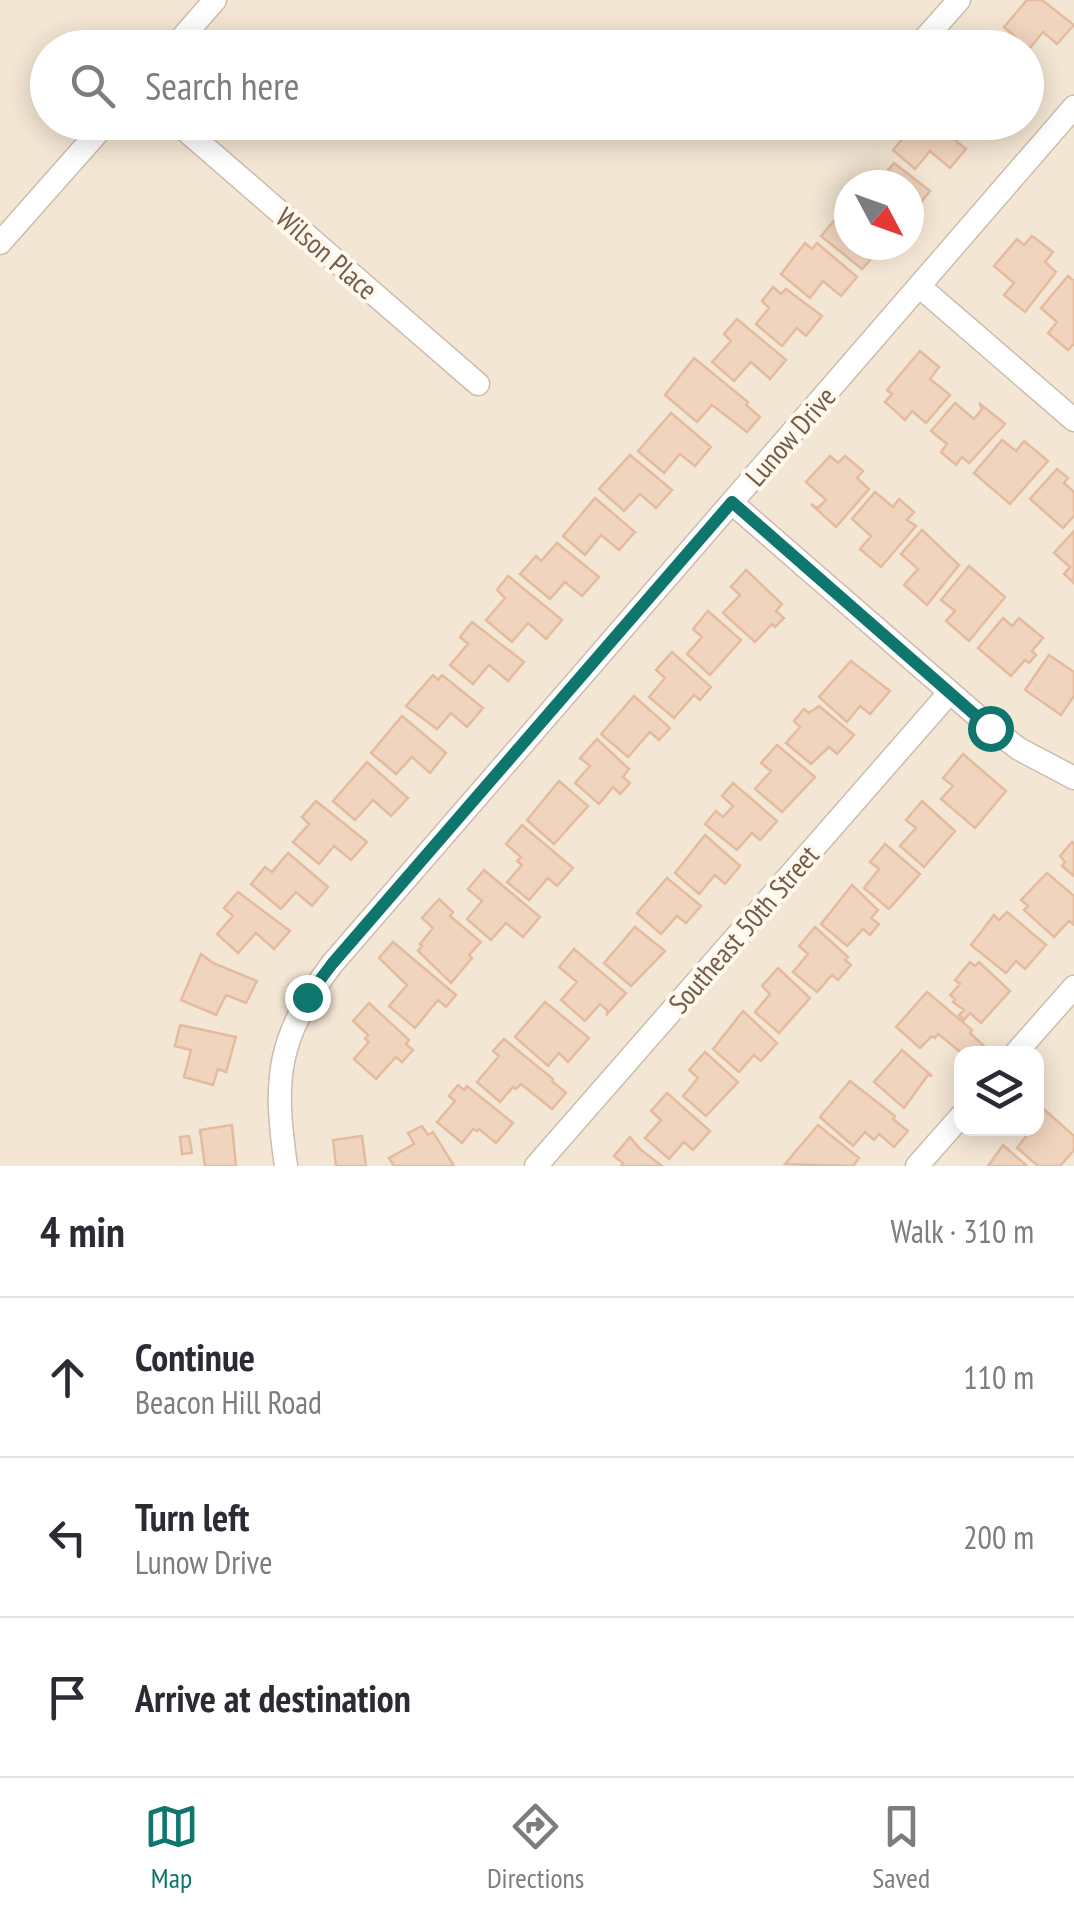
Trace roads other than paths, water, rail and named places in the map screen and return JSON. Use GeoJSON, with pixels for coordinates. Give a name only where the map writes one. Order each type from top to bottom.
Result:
{"type":"FeatureCollection","features":[{"type":"Feature","properties":{"kind":"street"},"geometry":{"type":"LineString","coordinates":[[189,30],[215,0]]}},
{"type":"Feature","properties":{"kind":"street"},"geometry":{"type":"LineString","coordinates":[[933,30],[958,0]]}},
{"type":"Feature","properties":{"kind":"street","name":"Lunow Drive"},"geometry":{"type":"LineString","coordinates":[[286,1166],[278,1082],[284,1050],[307,997],[1074,106]]}},
{"type":"Feature","properties":{"kind":"street"},"geometry":{"type":"LineString","coordinates":[[0,243],[92,140]]}},
{"type":"Feature","properties":{"kind":"street","name":"Wilson Place"},"geometry":{"type":"LineString","coordinates":[[197,140],[478,384]]}},
{"type":"Feature","properties":{"kind":"street"},"geometry":{"type":"LineString","coordinates":[[919,286],[1074,420]]}},
{"type":"Feature","properties":{"kind":"street"},"geometry":{"type":"LineString","coordinates":[[732,502],[1020,749],[1074,778]]}},
{"type":"Feature","properties":{"kind":"street","name":"Southeast 50th Street"},"geometry":{"type":"LineString","coordinates":[[536,1166],[950,692]]}},
{"type":"Feature","properties":{"kind":"street"},"geometry":{"type":"LineString","coordinates":[[1023,1046],[1074,987]]}},
{"type":"Feature","properties":{"kind":"street"},"geometry":{"type":"LineString","coordinates":[[916,1166],[954,1124]]}}]}
